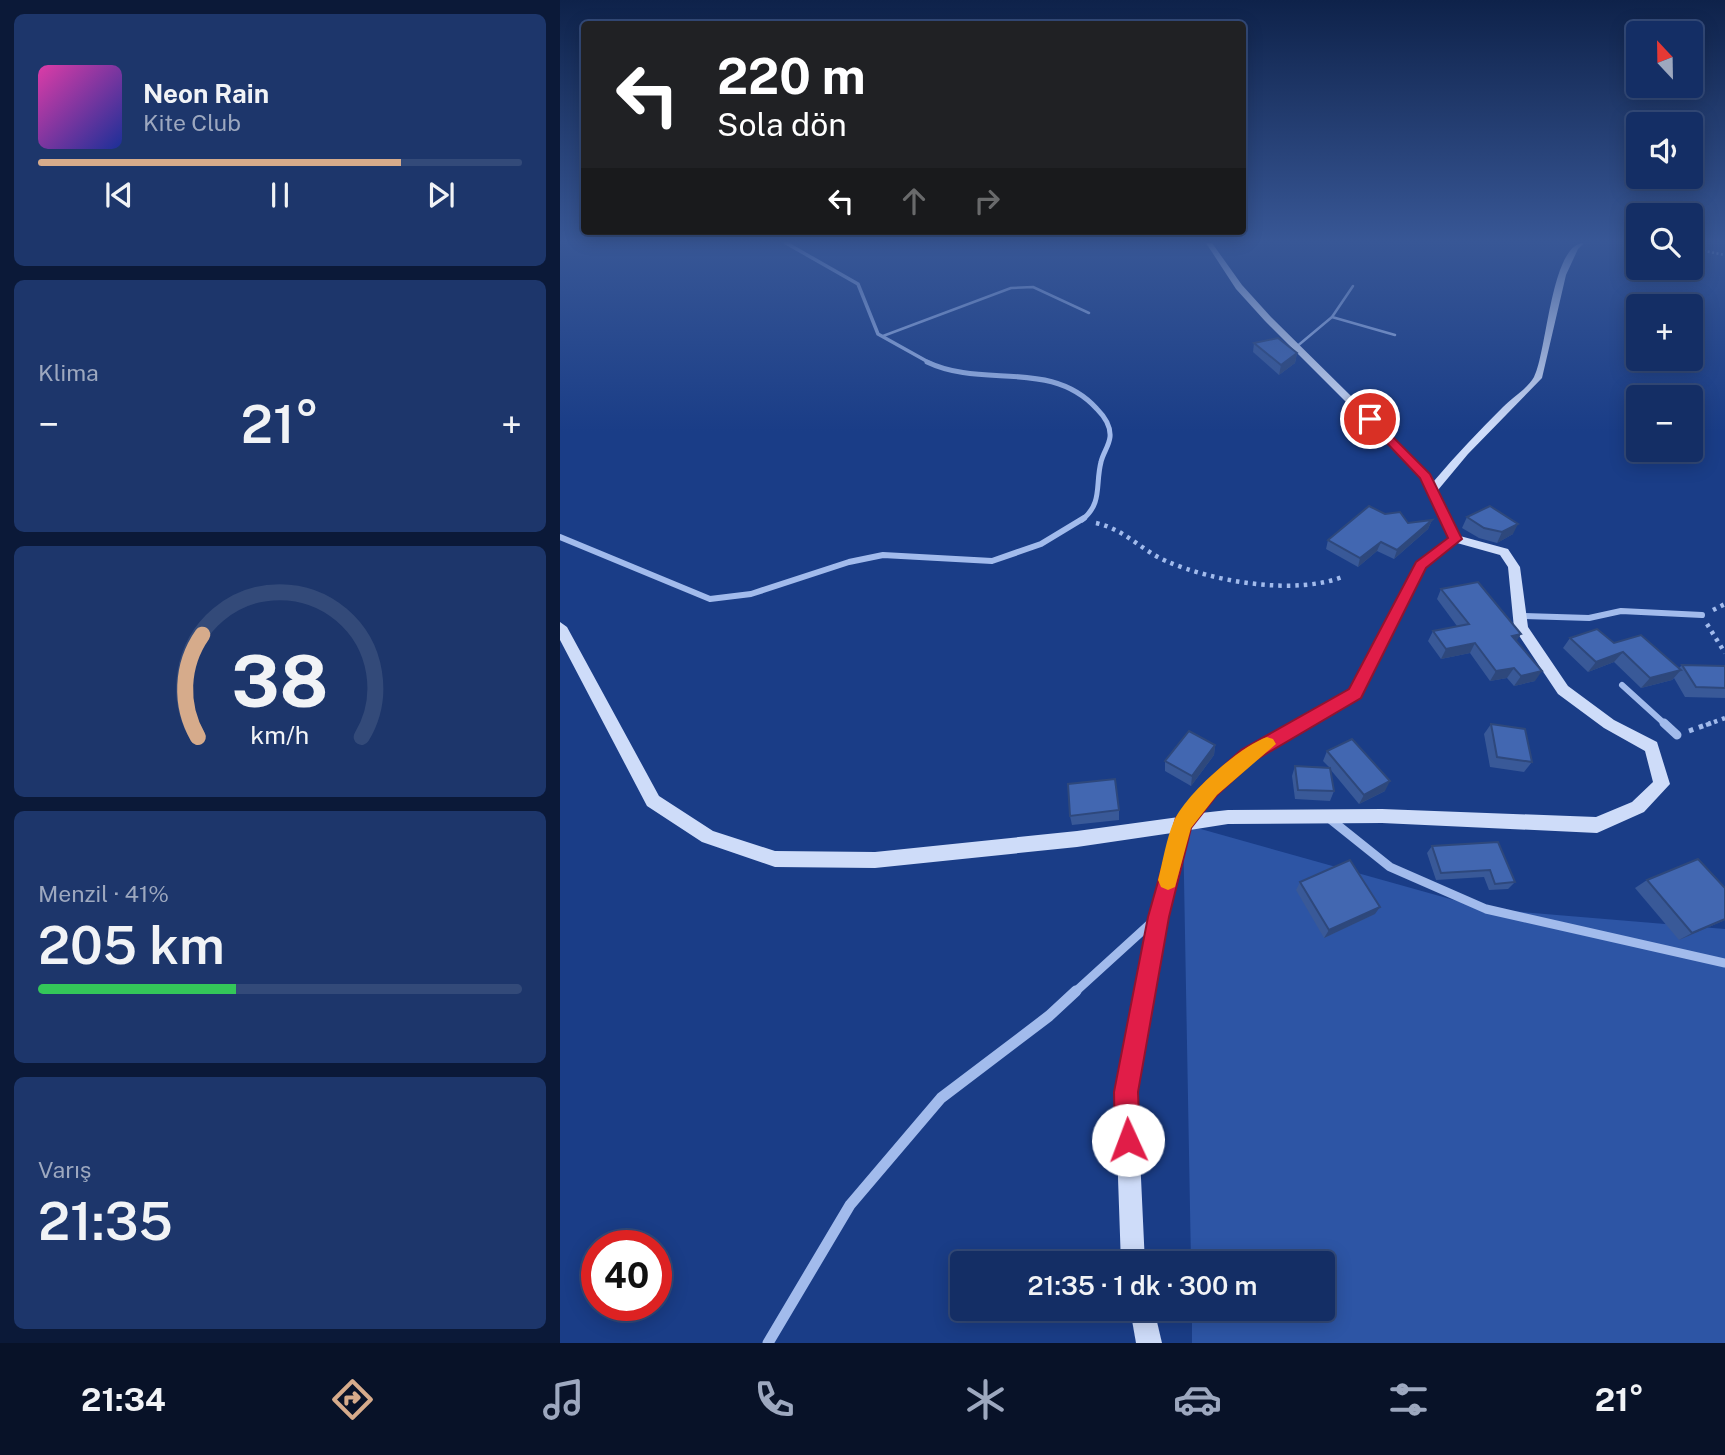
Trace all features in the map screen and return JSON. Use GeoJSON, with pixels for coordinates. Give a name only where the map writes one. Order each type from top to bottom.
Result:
{"type":"FeatureCollection","features":[{"type":"Feature","properties":{"kind":"street"},"geometry":{"type":"LineString","coordinates":[[560,537],[710,599],[733,599],[763,592],[841,565],[895,553],[994,561],[1052,538],[1081,521],[1094,507],[1100,492],[1100,462],[1110,439],[1108,421],[1080,393],[1055,380],[946,370],[883,337],[870,324],[867,306]]}},
{"type":"Feature","properties":{"kind":"street"},"geometry":{"type":"LineString","coordinates":[[560,627],[653,801],[708,837],[775,859],[875,860],[1077,839],[1228,817],[1327,817],[1597,825],[1638,807],[1662,784],[1653,747],[1609,724],[1563,690],[1521,628],[1514,567],[1504,552],[1455,539],[1426,476],[1295,348],[1256,306]]}},
{"type":"Feature","properties":{"kind":"street"},"geometry":{"type":"LineString","coordinates":[[1432,490],[1464,452],[1538,378],[1555,306]]}},
{"type":"Feature","properties":{"kind":"street"},"geometry":{"type":"LineString","coordinates":[[1132,1251],[1126,1092],[1158,917],[1183,824],[1210,790],[1248,755],[1355,694],[1421,565],[1455,539]]}},
{"type":"Feature","properties":{"kind":"street"},"geometry":{"type":"LineString","coordinates":[[1520,616],[1589,618],[1621,611],[1702,615]]}},
{"type":"Feature","properties":{"kind":"street"},"geometry":{"type":"LineString","coordinates":[[1622,685],[1677,735]]}},
{"type":"Feature","properties":{"kind":"street"},"geometry":{"type":"LineString","coordinates":[[1327,817],[1390,867],[1486,909],[1725,962]]}},
{"type":"Feature","properties":{"kind":"street"},"geometry":{"type":"LineString","coordinates":[[768,1343],[850,1205],[941,1098],[1049,1016],[1158,917]]}},
{"type":"Feature","properties":{"kind":"street"},"geometry":{"type":"LineString","coordinates":[[1144,1321],[1149,1343]]}},
{"type":"Feature","properties":{"kind":"lane"},"geometry":{"type":"LineString","coordinates":[[883,337],[965,306]]}},
{"type":"Feature","properties":{"kind":"lane"},"geometry":{"type":"LineString","coordinates":[[1073,306],[1089,313]]}},
{"type":"Feature","properties":{"kind":"lane"},"geometry":{"type":"LineString","coordinates":[[1295,348],[1332,317],[1340,306]]}},
{"type":"Feature","properties":{"kind":"lane"},"geometry":{"type":"LineString","coordinates":[[1332,317],[1395,335]]}},
{"type":"Feature","properties":{"kind":"path"},"geometry":{"type":"LineString","coordinates":[[1081,521],[1101,523],[1118,530],[1165,560],[1194,570],[1301,587],[1326,585],[1345,576]]}},
{"type":"Feature","properties":{"kind":"shaded area"},"geometry":{"type":"Polygon","coordinates":[[[1183,824],[1486,909],[1725,929],[1725,1343],[1192,1343],[1192,1321],[1335,1321],[1335,1251],[1191,1251],[1183,824]]]}},
{"type":"Feature","properties":{"kind":"building"},"geometry":{"type":"Polygon","coordinates":[[[1278,338],[1297,353],[1281,365],[1254,343],[1278,338]]]}},
{"type":"Feature","properties":{"kind":"building"},"geometry":{"type":"Polygon","coordinates":[[[1369,506],[1385,514],[1400,512],[1408,523],[1432,520],[1397,550],[1381,542],[1360,558],[1328,540],[1369,506]]]}},
{"type":"Feature","properties":{"kind":"building"},"geometry":{"type":"Polygon","coordinates":[[[1490,506],[1518,524],[1502,532],[1484,528],[1467,517],[1490,506]]]}},
{"type":"Feature","properties":{"kind":"building"},"geometry":{"type":"Polygon","coordinates":[[[1478,582],[1521,634],[1512,636],[1542,671],[1521,676],[1514,668],[1496,671],[1475,643],[1446,649],[1433,631],[1469,624],[1441,589],[1478,582]]]}},
{"type":"Feature","properties":{"kind":"building"},"geometry":{"type":"Polygon","coordinates":[[[1597,629],[1614,643],[1641,635],[1681,670],[1650,678],[1623,652],[1596,662],[1570,638],[1597,629]]]}},
{"type":"Feature","properties":{"kind":"building"},"geometry":{"type":"Polygon","coordinates":[[[1682,665],[1725,666],[1725,688],[1696,687],[1682,665]]]}},
{"type":"Feature","properties":{"kind":"building"},"geometry":{"type":"Polygon","coordinates":[[[1491,724],[1525,729],[1532,762],[1497,757],[1491,724]]]}},
{"type":"Feature","properties":{"kind":"building"},"geometry":{"type":"Polygon","coordinates":[[[1189,731],[1215,745],[1192,776],[1165,761],[1189,731]]]}},
{"type":"Feature","properties":{"kind":"building"},"geometry":{"type":"Polygon","coordinates":[[[1352,739],[1390,781],[1364,795],[1327,751],[1352,739]]]}},
{"type":"Feature","properties":{"kind":"building"},"geometry":{"type":"Polygon","coordinates":[[[1295,766],[1330,768],[1334,791],[1298,790],[1295,766]]]}},
{"type":"Feature","properties":{"kind":"building"},"geometry":{"type":"Polygon","coordinates":[[[1115,779],[1119,810],[1070,816],[1068,784],[1115,779]]]}},
{"type":"Feature","properties":{"kind":"building"},"geometry":{"type":"Polygon","coordinates":[[[1498,842],[1515,882],[1495,884],[1490,870],[1441,873],[1432,846],[1498,842]]]}},
{"type":"Feature","properties":{"kind":"building"},"geometry":{"type":"Polygon","coordinates":[[[1698,859],[1725,888],[1725,919],[1692,933],[1647,880],[1698,859]]]}},
{"type":"Feature","properties":{"kind":"building"},"geometry":{"type":"Polygon","coordinates":[[[1350,860],[1380,907],[1329,930],[1300,882],[1350,860]]]}},
{"type":"Feature","properties":{"kind":"slow traffic"},"geometry":{"type":"LineString","coordinates":[[1168,880],[1183,824],[1210,790],[1248,755],[1267,744]]}},
{"type":"Feature","properties":{"kind":"route"},"geometry":{"type":"LineString","coordinates":[[1128,1140],[1126,1092],[1158,917],[1183,824],[1210,790],[1248,755],[1355,694],[1421,565],[1455,539],[1426,476],[1370,419]]}}]}
